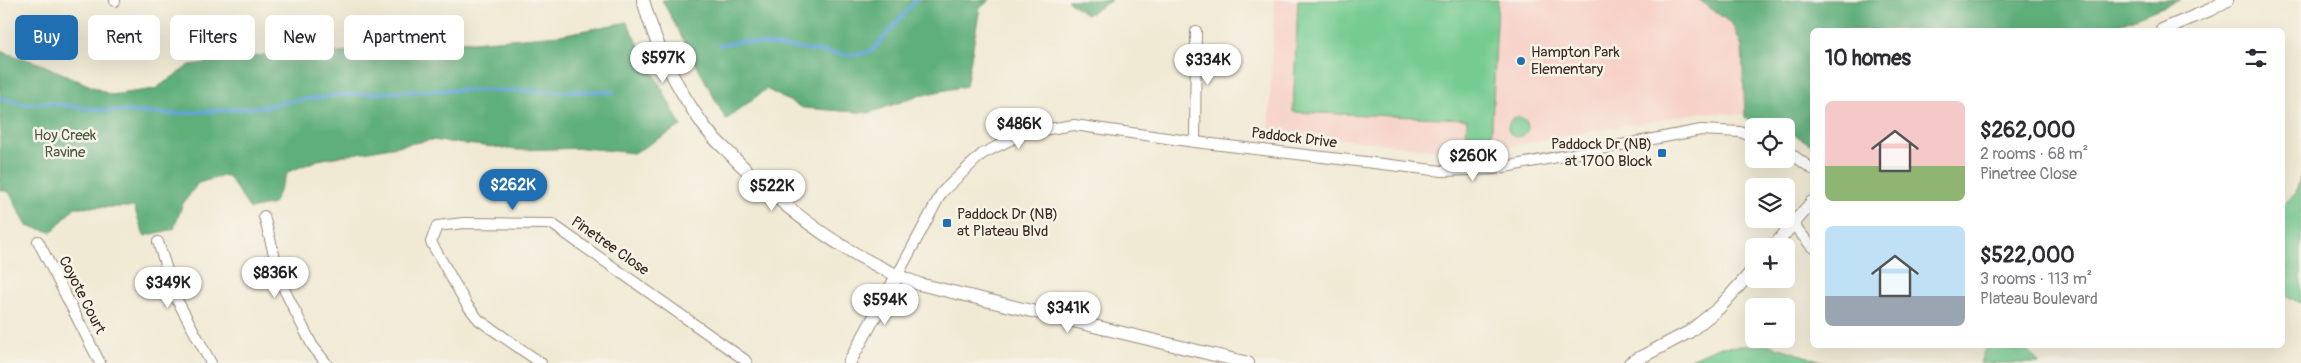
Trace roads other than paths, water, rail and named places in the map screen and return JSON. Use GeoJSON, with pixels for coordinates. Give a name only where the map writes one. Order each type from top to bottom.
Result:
{"type":"FeatureCollection","features":[{"type":"Feature","properties":{"kind":"street"},"geometry":{"type":"LineString","coordinates":[[643,0],[663,55],[687,101],[704,128],[762,186],[836,244],[897,276],[925,286],[1248,363]]}},
{"type":"Feature","properties":{"kind":"street"},"geometry":{"type":"LineString","coordinates":[[2166,28],[2210,4],[2227,0]]}},
{"type":"Feature","properties":{"kind":"street"},"geometry":{"type":"LineString","coordinates":[[1195,142],[1196,31]]}},
{"type":"Feature","properties":{"kind":"street","name":"Paddock Drive"},"geometry":{"type":"LineString","coordinates":[[897,276],[942,192],[982,154],[1024,133],[1074,125],[1195,142],[1442,171],[1494,169],[1701,130],[1745,134]]}},
{"type":"Feature","properties":{"kind":"street"},"geometry":{"type":"LineString","coordinates":[[1795,157],[1810,168]]}},
{"type":"Feature","properties":{"kind":"street"},"geometry":{"type":"LineString","coordinates":[[1795,222],[1810,204]]}},
{"type":"Feature","properties":{"kind":"street"},"geometry":{"type":"LineString","coordinates":[[264,216],[282,285],[312,346],[326,363]]}},
{"type":"Feature","properties":{"kind":"street","name":"Pinetree Close"},"geometry":{"type":"LineString","coordinates":[[541,363],[480,320],[467,306],[432,242],[437,226],[464,223],[552,224],[747,363]]}},
{"type":"Feature","properties":{"kind":"street"},"geometry":{"type":"LineString","coordinates":[[1795,226],[1810,245]]}},
{"type":"Feature","properties":{"kind":"street"},"geometry":{"type":"LineString","coordinates":[[1781,238],[1790,228]]}},
{"type":"Feature","properties":{"kind":"street","name":"Coyote Court"},"geometry":{"type":"LineString","coordinates":[[38,241],[100,363]]}},
{"type":"Feature","properties":{"kind":"street"},"geometry":{"type":"LineString","coordinates":[[158,242],[176,298],[211,363]]}},
{"type":"Feature","properties":{"kind":"street"},"geometry":{"type":"LineString","coordinates":[[850,363],[897,276]]}},
{"type":"Feature","properties":{"kind":"street"},"geometry":{"type":"LineString","coordinates":[[1630,363],[1646,360],[1689,332],[1719,308],[1745,279]]}},
{"type":"Feature","properties":{"kind":"waterway"},"geometry":{"type":"LineString","coordinates":[[720,45],[740,41],[849,55],[861,54],[873,50],[916,0]]}},
{"type":"Feature","properties":{"kind":"waterway"},"geometry":{"type":"LineString","coordinates":[[0,98],[24,104],[48,103],[101,110],[173,114],[266,107],[291,101],[341,95],[444,90],[613,92]]}},
{"type":"Feature","properties":{"kind":"place","name":"Hampton Park Elementary"},"geometry":{"type":"Point","coordinates":[1521,61]}},
{"type":"Feature","properties":{"kind":"place","name":"Paddock Dr (NB) at 1700 Block"},"geometry":{"type":"Point","coordinates":[1662,153]}},
{"type":"Feature","properties":{"kind":"place","name":"Paddock Dr (NB) at Plateau Blvd"},"geometry":{"type":"Point","coordinates":[947,223]}},
{"type":"Feature","properties":{"kind":"park label","name":"Hoy Creek Ravine"},"geometry":{"type":"Point","coordinates":[65,144]}}]}
